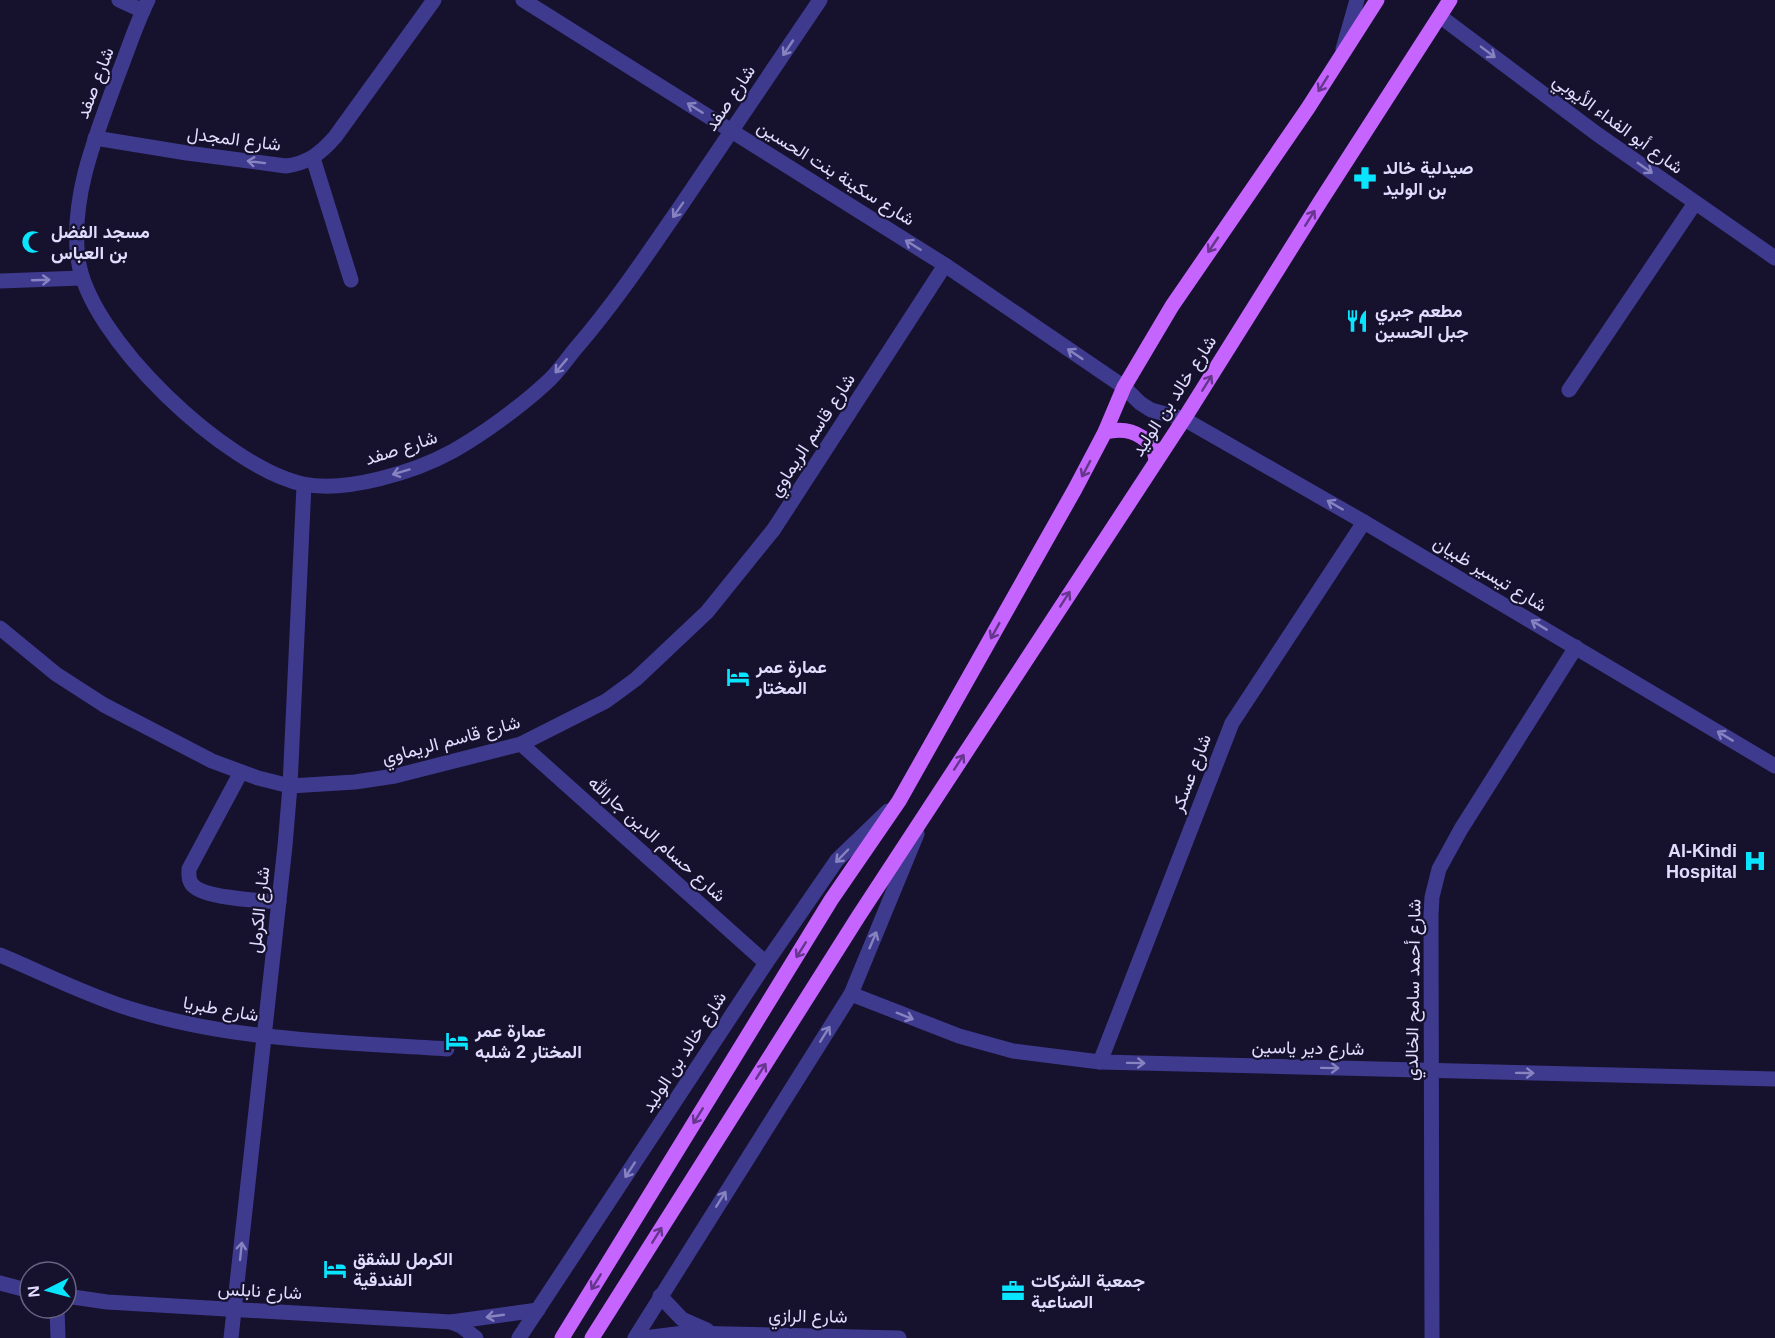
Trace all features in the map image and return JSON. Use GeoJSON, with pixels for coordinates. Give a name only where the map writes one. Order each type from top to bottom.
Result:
{"type":"FeatureCollection","features":[{"type":"Feature","properties":{"kind":"main road","name":"شارع خالد بن الوليد"},"geometry":{"type":"LineString","coordinates":[[562,1338],[831,900],[899,801],[1105,432],[1124,387],[1172,306],[1308,108],[1377,0]]}},
{"type":"Feature","properties":{"kind":"main road"},"geometry":{"type":"LineString","coordinates":[[1438,0],[1441,17]]}},
{"type":"Feature","properties":{"kind":"main road","name":"شارع خالد بن الوليد"},"geometry":{"type":"LineString","coordinates":[[592,1338],[858,918],[1184,419],[1450,0]]}},
{"type":"Feature","properties":{"kind":"main road"},"geometry":{"type":"LineString","coordinates":[[1105,432],[1123,429],[1139,434],[1153,446],[1156,460]]}},
{"type":"Feature","properties":{"kind":"street"},"geometry":{"type":"LineString","coordinates":[[119,0],[145,5]]}},
{"type":"Feature","properties":{"kind":"street","name":"شارع المجدل"},"geometry":{"type":"LineString","coordinates":[[95,138],[286,166],[300,164],[323,151],[434,0]]}},
{"type":"Feature","properties":{"kind":"street","name":"شارع سكينة بنت الحسين"},"geometry":{"type":"LineString","coordinates":[[523,0],[945,266],[1124,387],[1140,403],[1151,410],[1184,419]]}},
{"type":"Feature","properties":{"kind":"street","name":"شارع صفد"},"geometry":{"type":"LineString","coordinates":[[145,5],[95,138],[85,172],[78,219],[77,256],[82,279],[90,298],[114,335],[140,367],[197,425],[268,473],[304,485],[335,486],[378,479],[413,469],[451,452],[485,430],[547,383],[606,313],[820,0]]}},
{"type":"Feature","properties":{"kind":"street"},"geometry":{"type":"LineString","coordinates":[[1342,53],[1357,0]]}},
{"type":"Feature","properties":{"kind":"street","name":"شارع أبو الفداء الأيوبي"},"geometry":{"type":"LineString","coordinates":[[1441,17],[1597,134],[1775,258]]}},
{"type":"Feature","properties":{"kind":"street"},"geometry":{"type":"LineString","coordinates":[[313,158],[351,280]]}},
{"type":"Feature","properties":{"kind":"street"},"geometry":{"type":"LineString","coordinates":[[1569,390],[1695,203]]}},
{"type":"Feature","properties":{"kind":"street","name":"شارع قاسم الريماوي"},"geometry":{"type":"LineString","coordinates":[[0,628],[56,674],[104,705],[174,743],[240,772],[290,786],[355,782],[395,776],[521,744],[606,701],[636,679],[707,612],[774,529],[945,266]]}},
{"type":"Feature","properties":{"kind":"street"},"geometry":{"type":"LineString","coordinates":[[0,281],[82,279]]}},
{"type":"Feature","properties":{"kind":"street","name":"شارع تيسير ظبيان"},"geometry":{"type":"LineString","coordinates":[[1184,419],[1364,522],[1775,766]]}},
{"type":"Feature","properties":{"kind":"street","name":"شارع الكرمل"},"geometry":{"type":"LineString","coordinates":[[231,1338],[265,1037],[290,786],[304,485]]}},
{"type":"Feature","properties":{"kind":"street","name":"شارع عسكر"},"geometry":{"type":"LineString","coordinates":[[1101,1062],[1232,723],[1364,522]]}},
{"type":"Feature","properties":{"kind":"street","name":"شارع أحمد سامح الخالدي"},"geometry":{"type":"LineString","coordinates":[[1432,1338],[1432,897],[1439,869],[1461,829],[1576,647]]}},
{"type":"Feature","properties":{"kind":"street","name":"شارع حسام الدين جارالله"},"geometry":{"type":"LineString","coordinates":[[521,744],[766,963]]}},
{"type":"Feature","properties":{"kind":"street"},"geometry":{"type":"LineString","coordinates":[[240,772],[189,869],[189,880],[202,892],[279,902]]}},
{"type":"Feature","properties":{"kind":"street","name":"شارع خالد بن الوليد"},"geometry":{"type":"LineString","coordinates":[[519,1338],[766,963],[837,860],[899,801]]}},
{"type":"Feature","properties":{"kind":"street","name":"شارع خالد بن الوليد"},"geometry":{"type":"LineString","coordinates":[[635,1338],[851,994],[927,811]]}},
{"type":"Feature","properties":{"kind":"street","name":"شارع طبريا"},"geometry":{"type":"LineString","coordinates":[[0,955],[131,1009],[186,1023],[265,1037],[447,1050]]}},
{"type":"Feature","properties":{"kind":"street","name":"شارع دير ياسين"},"geometry":{"type":"LineString","coordinates":[[851,994],[947,1032],[1002,1048],[1101,1062],[1775,1079]]}},
{"type":"Feature","properties":{"kind":"street"},"geometry":{"type":"LineString","coordinates":[[0,1284],[18,1288]]}},
{"type":"Feature","properties":{"kind":"street","name":"شارع الرازي"},"geometry":{"type":"LineString","coordinates":[[660,1296],[682,1319],[716,1333]]}},
{"type":"Feature","properties":{"kind":"street","name":"شارع نابلس"},"geometry":{"type":"LineString","coordinates":[[78,1298],[106,1302],[451,1322],[538,1310]]}},
{"type":"Feature","properties":{"kind":"street"},"geometry":{"type":"LineString","coordinates":[[57,1320],[58,1338]]}},
{"type":"Feature","properties":{"kind":"street","name":"شارع نابلس"},"geometry":{"type":"LineString","coordinates":[[451,1322],[461,1326],[477,1338]]}},
{"type":"Feature","properties":{"kind":"street","name":"شارع الرازي"},"geometry":{"type":"LineString","coordinates":[[644,1338],[673,1333],[899,1338]]}},
{"type":"Feature","properties":{"kind":"place","name":"صيدلية خالد بن الوليد"},"geometry":{"type":"Point","coordinates":[1365,178]}},
{"type":"Feature","properties":{"kind":"place","name":"مسجد الفضل بن العباس"},"geometry":{"type":"Point","coordinates":[33,242]}},
{"type":"Feature","properties":{"kind":"place","name":"مطعم جبري جبل الحسين"},"geometry":{"type":"Point","coordinates":[1357,321]}},
{"type":"Feature","properties":{"kind":"place","name":"عمارة عمر المختار"},"geometry":{"type":"Point","coordinates":[738,677]}},
{"type":"Feature","properties":{"kind":"place","name":"Al-Kindi Hospital"},"geometry":{"type":"Point","coordinates":[1755,861]}},
{"type":"Feature","properties":{"kind":"place","name":"عمارة عمر المختار 2 شلبه"},"geometry":{"type":"Point","coordinates":[457,1041]}},
{"type":"Feature","properties":{"kind":"place","name":"الكرمل للشقق الفندقية"},"geometry":{"type":"Point","coordinates":[335,1269]}},
{"type":"Feature","properties":{"kind":"place","name":"جمعية الشركات الصناعية"},"geometry":{"type":"Point","coordinates":[1013,1291]}}]}
